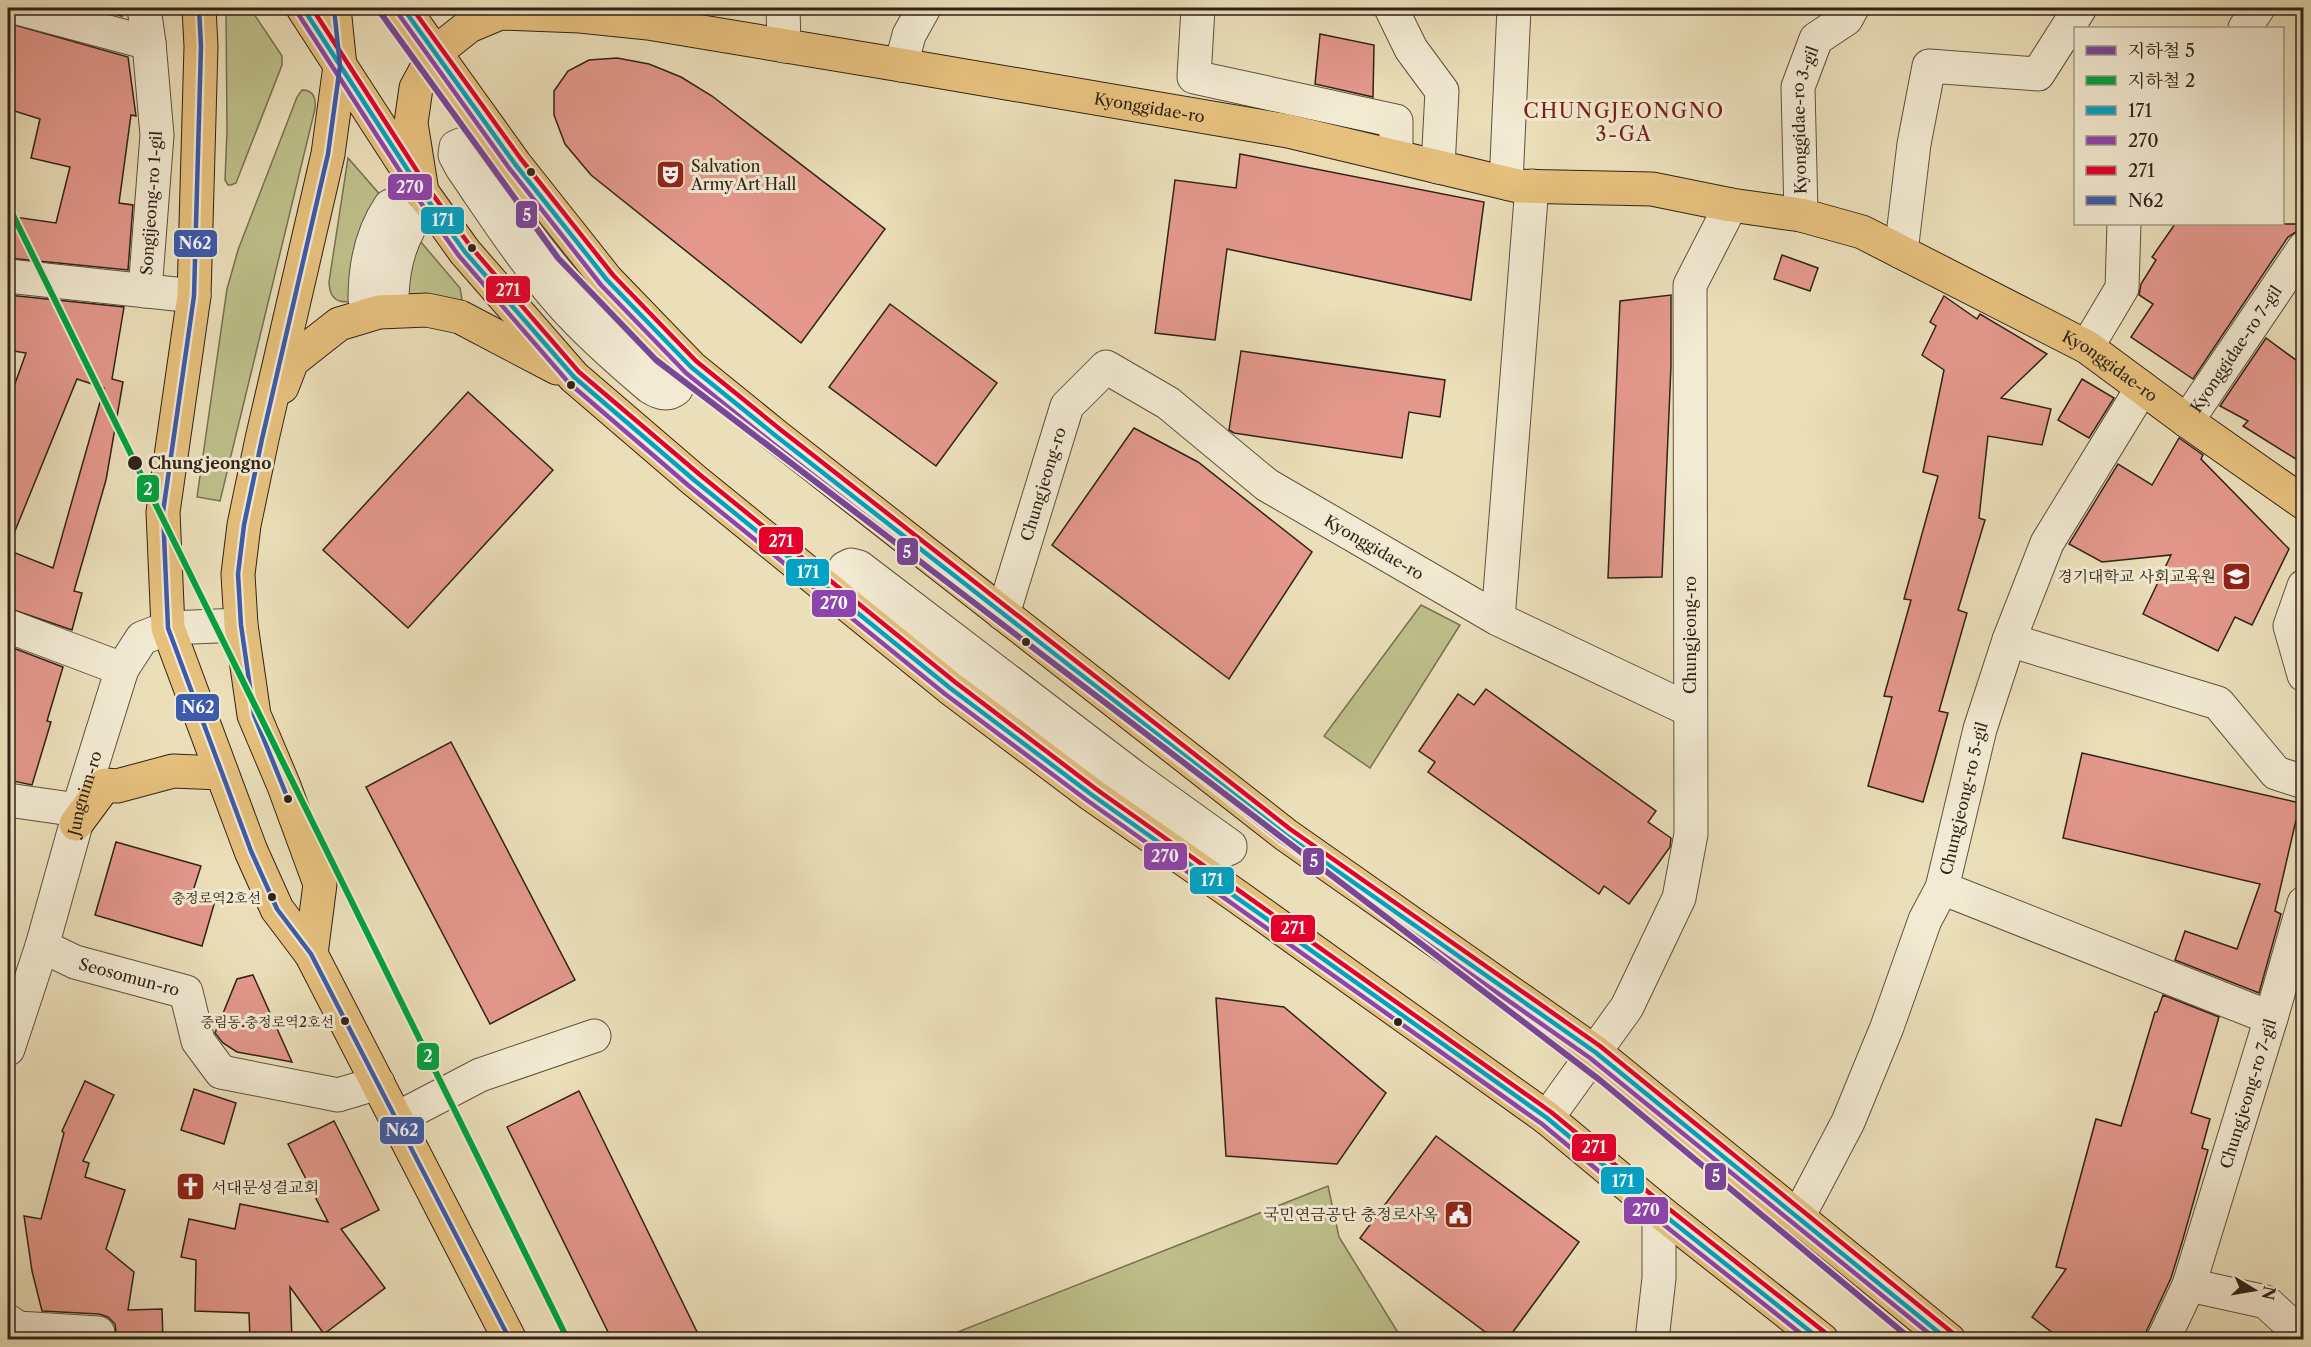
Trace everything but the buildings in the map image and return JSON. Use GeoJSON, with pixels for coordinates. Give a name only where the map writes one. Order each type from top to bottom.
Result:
{"type":"FeatureCollection","features":[{"type":"Feature","properties":{"kind":"main road"},"geometry":{"type":"LineString","coordinates":[[198,8],[201,46],[194,297],[163,512],[168,628],[251,851],[277,909],[311,954],[510,1340]]}},
{"type":"Feature","properties":{"kind":"main road"},"geometry":{"type":"LineString","coordinates":[[303,8],[422,192],[465,252],[574,377],[693,480],[950,688],[1092,795],[1547,1118],[1668,1219],[1822,1340]]}},
{"type":"Feature","properties":{"kind":"main road"},"geometry":{"type":"LineString","coordinates":[[311,954],[320,884],[284,786],[254,715],[241,626],[237,574],[244,525],[262,439],[328,154],[340,66],[334,8]]}},
{"type":"Feature","properties":{"kind":"main road"},"geometry":{"type":"LineString","coordinates":[[403,8],[515,164],[607,280],[691,367],[1286,835],[1595,1052],[1949,1340]]}},
{"type":"Feature","properties":{"kind":"main road","name":"Kyonggidae-ro"},"geometry":{"type":"LineString","coordinates":[[422,192],[411,123],[416,88],[435,53],[469,26],[500,13],[580,16],[648,23],[1288,131],[1519,184],[1652,189],[1731,205],[1801,215],[1862,232],[2087,347],[2304,503]]}},
{"type":"Feature","properties":{"kind":"main road"},"geometry":{"type":"LineString","coordinates":[[262,439],[292,362],[339,324],[379,312],[427,310],[460,317],[574,377]]}},
{"type":"Feature","properties":{"kind":"main road"},"geometry":{"type":"LineString","coordinates":[[77,817],[105,785],[117,786],[173,771],[221,773]]}},
{"type":"Feature","properties":{"kind":"street"},"geometry":{"type":"LineString","coordinates":[[18,8],[149,43]]}},
{"type":"Feature","properties":{"kind":"street","name":"Songijeong-ro 1-gil"},"geometry":{"type":"LineString","coordinates":[[144,8],[157,135],[145,291]]}},
{"type":"Feature","properties":{"kind":"street"},"geometry":{"type":"LineString","coordinates":[[783,8],[783,46]]}},
{"type":"Feature","properties":{"kind":"street"},"geometry":{"type":"LineString","coordinates":[[901,65],[909,35],[924,8]]}},
{"type":"Feature","properties":{"kind":"street"},"geometry":{"type":"LineString","coordinates":[[1198,8],[1194,77],[1396,121],[1396,156]]}},
{"type":"Feature","properties":{"kind":"street"},"geometry":{"type":"LineString","coordinates":[[1391,8],[1411,49],[1442,91],[1438,167]]}},
{"type":"Feature","properties":{"kind":"street"},"geometry":{"type":"LineString","coordinates":[[1498,619],[1519,184],[1514,8]]}},
{"type":"Feature","properties":{"kind":"street","name":"Kyonggidae-ro 3-gil"},"geometry":{"type":"LineString","coordinates":[[1801,215],[1798,87],[1816,39],[1846,19],[1852,8]]}},
{"type":"Feature","properties":{"kind":"street"},"geometry":{"type":"LineString","coordinates":[[2074,27],[2080,8]]}},
{"type":"Feature","properties":{"kind":"street"},"geometry":{"type":"LineString","coordinates":[[2246,27],[2258,8]]}},
{"type":"Feature","properties":{"kind":"street"},"geometry":{"type":"LineString","coordinates":[[1901,252],[1914,144],[1929,66],[2038,74],[2064,60],[2074,28]]}},
{"type":"Feature","properties":{"kind":"street"},"geometry":{"type":"LineString","coordinates":[[463,144],[468,145],[512,214],[570,289],[630,349],[675,385],[674,392],[658,393],[650,387],[584,328],[559,301],[514,244],[462,168],[455,155],[456,147],[463,144]]}},
{"type":"Feature","properties":{"kind":"street","name":"Chungjeong-ro"},"geometry":{"type":"LineString","coordinates":[[1547,1118],[1627,1007],[1679,898],[1691,834],[1690,285],[1731,205]]}},
{"type":"Feature","properties":{"kind":"street"},"geometry":{"type":"LineString","coordinates":[[2087,347],[2122,288],[2124,225]]}},
{"type":"Feature","properties":{"kind":"street","name":"Kyonggidae-ro 7-gil"},"geometry":{"type":"LineString","coordinates":[[2187,421],[2304,248]]}},
{"type":"Feature","properties":{"kind":"street"},"geometry":{"type":"LineString","coordinates":[[8,276],[194,297]]}},
{"type":"Feature","properties":{"kind":"street","name":"Chungjeong-ro"},"geometry":{"type":"LineString","coordinates":[[1003,614],[1067,406],[1106,367]]}},
{"type":"Feature","properties":{"kind":"street","name":"Kyonggidae-ro"},"geometry":{"type":"LineString","coordinates":[[1106,367],[1168,403],[1267,486],[1498,619],[1690,710]]}},
{"type":"Feature","properties":{"kind":"street","name":"Chungjeong-ro 5-gil"},"geometry":{"type":"LineString","coordinates":[[1798,1217],[1848,1122],[1887,1028],[1925,920],[1942,888],[1980,729],[2009,640],[2047,543],[2142,388]]}},
{"type":"Feature","properties":{"kind":"street"},"geometry":{"type":"LineString","coordinates":[[851,565],[859,567],[1134,777],[1230,846],[1222,851],[1136,802],[917,630],[847,579],[843,574],[845,568],[851,565]]}},
{"type":"Feature","properties":{"kind":"street"},"geometry":{"type":"LineString","coordinates":[[2304,586],[2290,626],[2304,675]]}},
{"type":"Feature","properties":{"kind":"street"},"geometry":{"type":"LineString","coordinates":[[8,626],[122,669]]}},
{"type":"Feature","properties":{"kind":"street","name":"Jungnim-ro"},"geometry":{"type":"LineString","coordinates":[[8,1049],[42,946],[77,817],[122,669],[142,638],[168,628],[241,626]]}},
{"type":"Feature","properties":{"kind":"street"},"geometry":{"type":"LineString","coordinates":[[2009,640],[2218,704],[2276,773],[2304,782]]}},
{"type":"Feature","properties":{"kind":"street"},"geometry":{"type":"LineString","coordinates":[[8,800],[77,817]]}},
{"type":"Feature","properties":{"kind":"street"},"geometry":{"type":"LineString","coordinates":[[1942,888],[2271,1018]]}},
{"type":"Feature","properties":{"kind":"street","name":"Chungjeong-ro 7-gil"},"geometry":{"type":"LineString","coordinates":[[2163,1340],[2189,1285],[2304,903]]}},
{"type":"Feature","properties":{"kind":"street","name":"Seosomun-ro"},"geometry":{"type":"LineString","coordinates":[[42,946],[75,962],[186,993],[198,1041],[221,1072],[338,1095],[378,1083]]}},
{"type":"Feature","properties":{"kind":"street"},"geometry":{"type":"LineString","coordinates":[[396,1119],[480,1075],[594,1036]]}},
{"type":"Feature","properties":{"kind":"street"},"geometry":{"type":"LineString","coordinates":[[1652,1340],[1668,1219]]}},
{"type":"Feature","properties":{"kind":"street"},"geometry":{"type":"LineString","coordinates":[[2189,1285],[2266,1302],[2304,1337]]}},
{"type":"Feature","properties":{"kind":"street"},"geometry":{"type":"LineString","coordinates":[[8,1321],[18,1328],[98,1333],[98,1340]]}},
{"type":"Feature","properties":{"kind":"green space"},"geometry":{"type":"Polygon","coordinates":[[[226,8],[250,8],[282,56],[282,65],[236,183],[231,185],[228,185],[225,180],[226,8]]]}},
{"type":"Feature","properties":{"kind":"green space"},"geometry":{"type":"Polygon","coordinates":[[[302,90],[309,91],[313,95],[315,109],[220,501],[197,497],[227,289],[238,250],[297,97],[302,90]]]}},
{"type":"Feature","properties":{"kind":"green space"},"geometry":{"type":"Polygon","coordinates":[[[348,158],[390,206],[365,299],[352,302],[336,299],[330,290],[329,282],[348,158]]]}},
{"type":"Feature","properties":{"kind":"green space"},"geometry":{"type":"Polygon","coordinates":[[[409,228],[460,288],[462,299],[460,303],[405,296],[409,228]]]}},
{"type":"Feature","properties":{"kind":"green space"},"geometry":{"type":"Polygon","coordinates":[[[1421,605],[1460,625],[1370,768],[1324,736],[1421,605]]]}},
{"type":"Feature","properties":{"kind":"green space"},"geometry":{"type":"Polygon","coordinates":[[[1328,1186],[1339,1237],[1402,1339],[940,1339],[1328,1186]]]}},
{"type":"Feature","properties":{"kind":"metro line","name":"5"},"geometry":{"type":"LineString","coordinates":[[377,8],[558,258],[656,360],[1601,1081],[1912,1340]]}},
{"type":"Feature","properties":{"kind":"metro line","name":"2"},"geometry":{"type":"LineString","coordinates":[[8,205],[568,1340]]}},
{"type":"Feature","properties":{"kind":"transit line","name":"N62"},"geometry":{"type":"LineString","coordinates":[[199,8],[201,46],[194,296],[163,512],[168,628],[251,851],[277,909],[311,954],[510,1340]]}},
{"type":"Feature","properties":{"kind":"transit line","name":"171"},"geometry":{"type":"LineString","coordinates":[[303,8],[422,192],[465,252],[574,377],[694,480],[950,688],[1092,795],[1547,1118],[1821,1340]]}},
{"type":"Feature","properties":{"kind":"transit line","name":"271"},"geometry":{"type":"LineString","coordinates":[[312,8],[428,188],[471,247],[579,372],[699,474],[955,682],[1096,789],[1551,1112],[1827,1334]]}},
{"type":"Feature","properties":{"kind":"transit line","name":"N62"},"geometry":{"type":"LineString","coordinates":[[288,799],[254,715],[241,625],[238,574],[244,525],[262,439],[328,154],[340,66],[334,8]]}},
{"type":"Feature","properties":{"kind":"transit line","name":"171"},"geometry":{"type":"LineString","coordinates":[[403,8],[515,164],[607,280],[691,367],[1286,835],[1595,1052],[1948,1340]]}},
{"type":"Feature","properties":{"kind":"transit line","name":"271"},"geometry":{"type":"LineString","coordinates":[[412,8],[521,159],[613,275],[696,361],[1290,829],[1600,1046],[1954,1334]]}},
{"type":"Feature","properties":{"kind":"transit line","name":"270"},"geometry":{"type":"LineString","coordinates":[[297,12],[416,196],[459,256],[569,383],[689,486],[945,694],[1088,801],[1542,1124],[1654,1217],[1809,1340]]}},
{"type":"Feature","properties":{"kind":"transit line","name":"270"},"geometry":{"type":"LineString","coordinates":[[397,12],[509,168],[601,285],[686,373],[1281,841],[1590,1058],[1937,1340]]}},
{"type":"Feature","properties":{"kind":"place","name":"Salvation Army Art Hall"},"geometry":{"type":"Point","coordinates":[670,175]}},
{"type":"Feature","properties":{"kind":"place","name":"Chungjeongno"},"geometry":{"type":"Point","coordinates":[135,463]}},
{"type":"Feature","properties":{"kind":"place","name":"경기대학교 사회교육원"},"geometry":{"type":"Point","coordinates":[2237,576]}},
{"type":"Feature","properties":{"kind":"place","name":"충정로역2호선"},"geometry":{"type":"Point","coordinates":[272,897]}},
{"type":"Feature","properties":{"kind":"place","name":"중림동.충정로역2호선"},"geometry":{"type":"Point","coordinates":[345,1021]}},
{"type":"Feature","properties":{"kind":"place","name":"서대문성결교회"},"geometry":{"type":"Point","coordinates":[190,1187]}},
{"type":"Feature","properties":{"kind":"place","name":"국민연금공단 충정로사옥"},"geometry":{"type":"Point","coordinates":[1459,1214]}},
{"type":"Feature","properties":{"kind":"district","name":"CHUNGJEONGNO 3-GA"},"geometry":{"type":"Point","coordinates":[1624,122]}}]}
